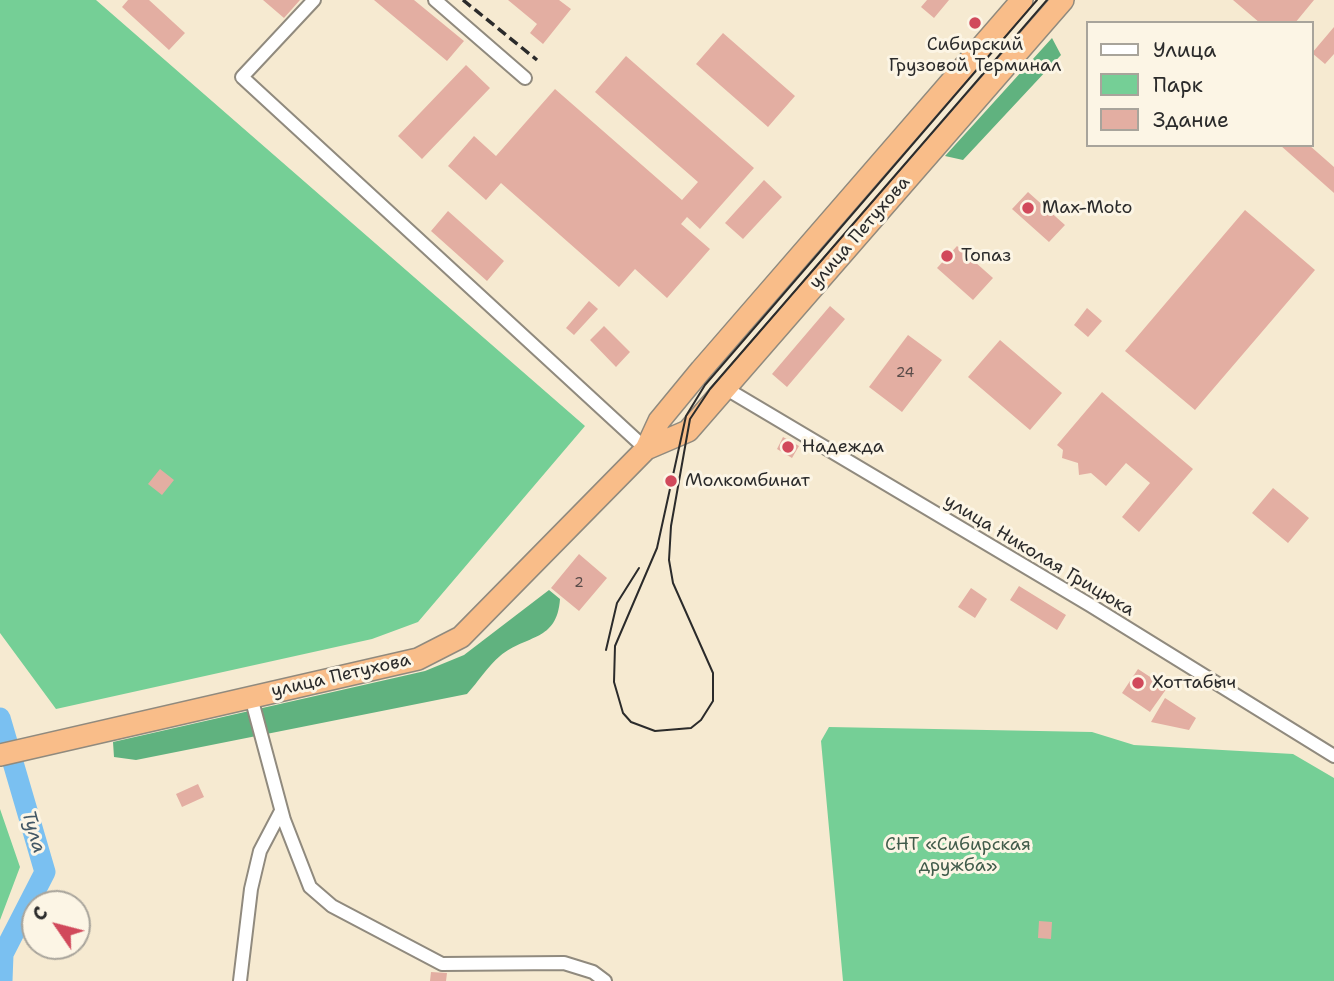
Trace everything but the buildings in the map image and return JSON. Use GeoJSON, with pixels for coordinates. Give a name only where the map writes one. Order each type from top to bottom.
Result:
{"type":"FeatureCollection","features":[{"type":"Feature","properties":{"kind":"highway","name":"улица Петухова"},"geometry":{"type":"LineString","coordinates":[[0,755],[418,659],[461,637],[646,449],[659,421],[671,405],[1022,0]]}},
{"type":"Feature","properties":{"kind":"highway","name":"улица Петухова"},"geometry":{"type":"LineString","coordinates":[[646,449],[688,431],[1063,0]]}},
{"type":"Feature","properties":{"kind":"street"},"geometry":{"type":"LineString","coordinates":[[314,0],[242,77],[646,449]]}},
{"type":"Feature","properties":{"kind":"street"},"geometry":{"type":"LineString","coordinates":[[435,0],[525,78]]}},
{"type":"Feature","properties":{"kind":"street","name":"улица Николая Грицюка"},"geometry":{"type":"LineString","coordinates":[[725,388],[1090,605],[1334,756]]}},
{"type":"Feature","properties":{"kind":"street"},"geometry":{"type":"LineString","coordinates":[[251,697],[281,811],[310,887],[332,906],[442,964],[564,963],[593,972],[605,981]]}},
{"type":"Feature","properties":{"kind":"street"},"geometry":{"type":"LineString","coordinates":[[240,981],[251,889],[260,851],[281,811]]}},
{"type":"Feature","properties":{"kind":"green space"},"geometry":{"type":"Polygon","coordinates":[[[0,0],[96,0],[585,426],[418,622],[372,639],[56,709],[0,633],[0,0]]]}},
{"type":"Feature","properties":{"kind":"green space"},"geometry":{"type":"Polygon","coordinates":[[[1052,38],[1061,55],[963,160],[945,156],[1052,38]]]}},
{"type":"Feature","properties":{"kind":"green space"},"geometry":{"type":"Polygon","coordinates":[[[549,590],[560,599],[553,623],[539,635],[500,656],[467,694],[136,760],[114,757],[113,742],[425,671],[464,655],[549,590]]]}},
{"type":"Feature","properties":{"kind":"green space","name":"СНТ «Сибирская дружба»"},"geometry":{"type":"Polygon","coordinates":[[[829,727],[1092,732],[1134,745],[1293,754],[1334,778],[1334,981],[843,981],[821,741],[829,727]]]}},
{"type":"Feature","properties":{"kind":"green space"},"geometry":{"type":"Polygon","coordinates":[[[0,809],[20,867],[0,920],[0,809]]]}},
{"type":"Feature","properties":{"kind":"waterway","name":"Тула"},"geometry":{"type":"LineString","coordinates":[[0,718],[45,872],[3,954],[2,981]]}},
{"type":"Feature","properties":{"kind":"tram line"},"geometry":{"type":"LineString","coordinates":[[1037,0],[705,385],[686,416],[657,548],[615,646],[614,682],[623,713],[631,722],[655,731],[691,728],[701,720],[713,701],[713,673],[673,583],[669,560],[671,526],[690,419],[710,389],[1047,0]]}},
{"type":"Feature","properties":{"kind":"tram line"},"geometry":{"type":"LineString","coordinates":[[606,650],[617,603],[639,568]]}},
{"type":"Feature","properties":{"kind":"railway"},"geometry":{"type":"LineString","coordinates":[[463,0],[537,60]]}},
{"type":"Feature","properties":{"kind":"place","name":"Сибирский Грузовой Терминал"},"geometry":{"type":"Point","coordinates":[975,23]}},
{"type":"Feature","properties":{"kind":"place","name":"Max-Moto"},"geometry":{"type":"Point","coordinates":[1028,208]}},
{"type":"Feature","properties":{"kind":"place","name":"Топаз"},"geometry":{"type":"Point","coordinates":[947,256]}},
{"type":"Feature","properties":{"kind":"place","name":"Надежда"},"geometry":{"type":"Point","coordinates":[788,447]}},
{"type":"Feature","properties":{"kind":"place","name":"Молкомбинат"},"geometry":{"type":"Point","coordinates":[671,481]}},
{"type":"Feature","properties":{"kind":"place","name":"Хоттабыч"},"geometry":{"type":"Point","coordinates":[1138,683]}}]}
